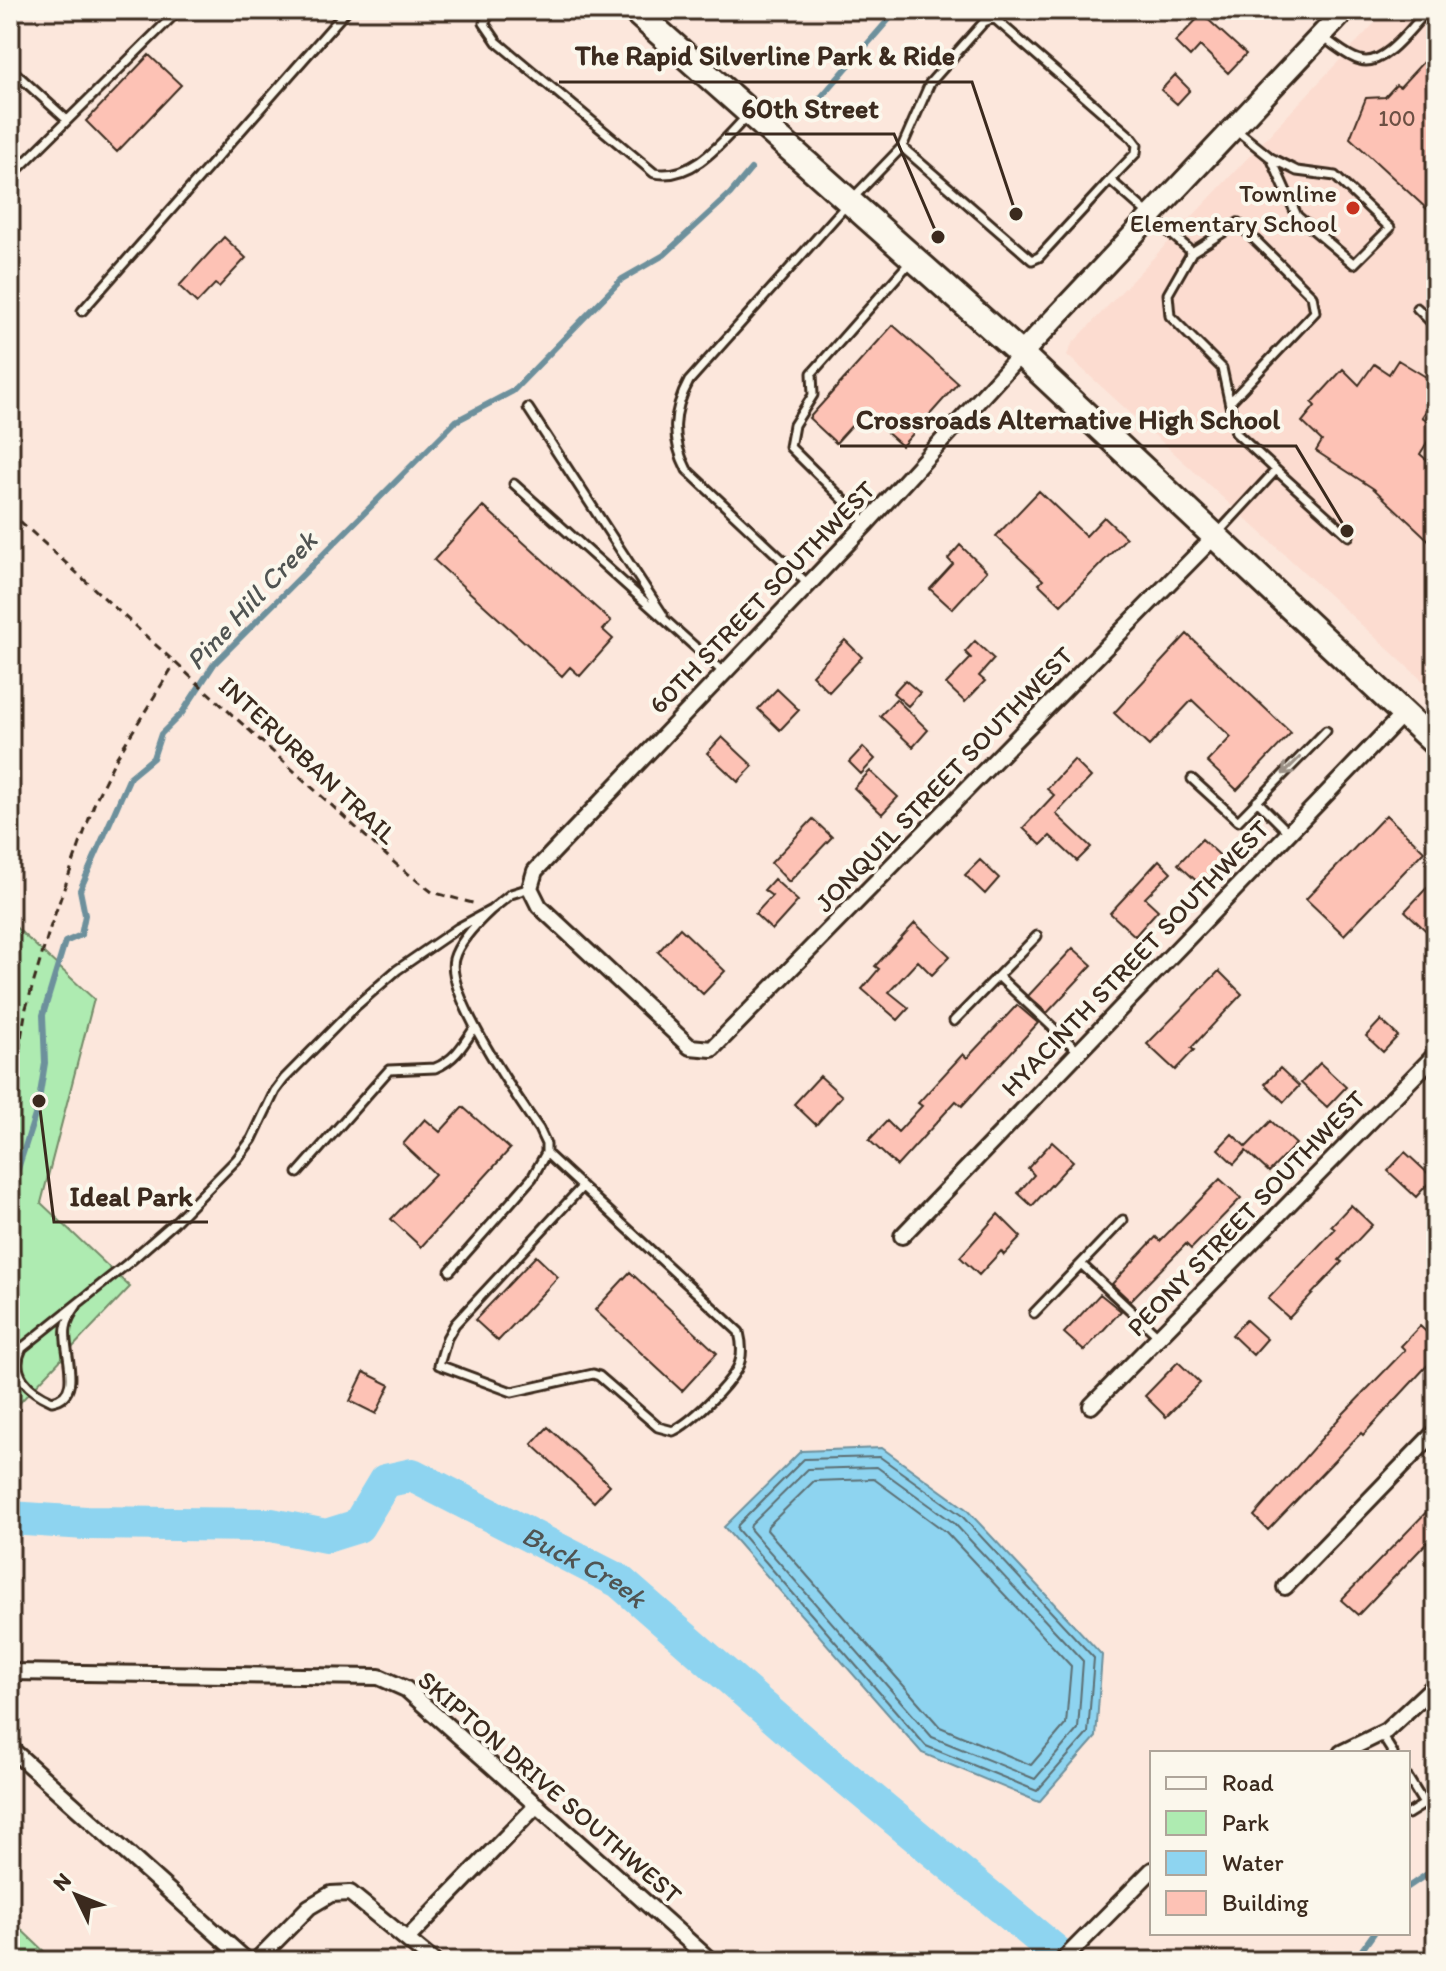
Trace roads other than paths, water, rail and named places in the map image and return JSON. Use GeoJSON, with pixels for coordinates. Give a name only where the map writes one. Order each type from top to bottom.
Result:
{"type":"FeatureCollection","features":[{"type":"Feature","properties":{"kind":"main road"},"geometry":{"type":"LineString","coordinates":[[634,10],[1021,354],[1436,744]]}},
{"type":"Feature","properties":{"kind":"main road"},"geometry":{"type":"LineString","coordinates":[[1021,354],[1345,10]]}},
{"type":"Feature","properties":{"kind":"street","name":"60TH STREET SOUTHWEST"},"geometry":{"type":"LineString","coordinates":[[530,888],[535,871],[809,585],[1021,354]]}},
{"type":"Feature","properties":{"kind":"street","name":"JONQUIL STREET SOUTHWEST"},"geometry":{"type":"LineString","coordinates":[[530,888],[539,906],[690,1047],[712,1049],[1214,537]]}},
{"type":"Feature","properties":{"kind":"street","name":"HYACINTH STREET SOUTHWEST"},"geometry":{"type":"LineString","coordinates":[[902,1236],[1404,713]]}},
{"type":"Feature","properties":{"kind":"street","name":"PEONY STREET SOUTHWEST"},"geometry":{"type":"LineString","coordinates":[[1091,1406],[1436,1054]]}},
{"type":"Feature","properties":{"kind":"street"},"geometry":{"type":"LineString","coordinates":[[1285,1587],[1436,1431]]}},
{"type":"Feature","properties":{"kind":"street","name":"SKIPTON DRIVE SOUTHWEST"},"geometry":{"type":"LineString","coordinates":[[10,1672],[379,1677],[406,1689],[711,1961]]}},
{"type":"Feature","properties":{"kind":"street"},"geometry":{"type":"LineString","coordinates":[[1345,1751],[1381,1733],[1436,1684]]}},
{"type":"Feature","properties":{"kind":"street"},"geometry":{"type":"LineString","coordinates":[[10,1748],[247,1961]]}},
{"type":"Feature","properties":{"kind":"street"},"geometry":{"type":"LineString","coordinates":[[408,1938],[537,1805]]}},
{"type":"Feature","properties":{"kind":"street"},"geometry":{"type":"LineString","coordinates":[[1062,1961],[1150,1872]]}},
{"type":"Feature","properties":{"kind":"street"},"geometry":{"type":"LineString","coordinates":[[256,1961],[309,1907],[331,1894],[350,1893],[433,1961]]}},
{"type":"Feature","properties":{"kind":"lane"},"geometry":{"type":"LineString","coordinates":[[10,177],[179,10]]}},
{"type":"Feature","properties":{"kind":"lane"},"geometry":{"type":"LineString","coordinates":[[82,311],[347,10]]}},
{"type":"Feature","properties":{"kind":"lane"},"geometry":{"type":"LineString","coordinates":[[492,10],[484,23],[497,42],[654,173],[674,174],[699,162],[750,112]]}},
{"type":"Feature","properties":{"kind":"lane"},"geometry":{"type":"LineString","coordinates":[[1321,36],[1360,60],[1374,61],[1389,51],[1428,10]]}},
{"type":"Feature","properties":{"kind":"lane"},"geometry":{"type":"LineString","coordinates":[[809,585],[687,470],[676,444],[675,415],[689,381],[902,147],[930,83],[984,22],[994,18],[1137,145],[1136,153],[1039,257],[1032,260],[902,147]]}},
{"type":"Feature","properties":{"kind":"lane"},"geometry":{"type":"LineString","coordinates":[[10,68],[67,120]]}},
{"type":"Feature","properties":{"kind":"lane"},"geometry":{"type":"LineString","coordinates":[[1234,128],[1271,158],[1297,171],[1335,176],[1390,228],[1354,264],[1297,216],[1271,158]]}},
{"type":"Feature","properties":{"kind":"lane"},"geometry":{"type":"LineString","coordinates":[[1110,180],[1192,252]]}},
{"type":"Feature","properties":{"kind":"lane"},"geometry":{"type":"LineString","coordinates":[[1231,401],[1315,312],[1312,296],[1238,223],[1192,252],[1168,294],[1170,316],[1222,368],[1236,433],[1349,536]]}},
{"type":"Feature","properties":{"kind":"lane"},"geometry":{"type":"LineString","coordinates":[[867,523],[790,447],[794,425],[813,395],[812,373],[914,258]]}},
{"type":"Feature","properties":{"kind":"lane"},"geometry":{"type":"LineString","coordinates":[[1417,308],[1436,327]]}},
{"type":"Feature","properties":{"kind":"lane"},"geometry":{"type":"LineString","coordinates":[[528,408],[669,624]]}},
{"type":"Feature","properties":{"kind":"lane"},"geometry":{"type":"LineString","coordinates":[[1214,537],[1276,470]]}},
{"type":"Feature","properties":{"kind":"lane"},"geometry":{"type":"LineString","coordinates":[[514,484],[724,673]]}},
{"type":"Feature","properties":{"kind":"lane"},"geometry":{"type":"LineString","coordinates":[[1192,779],[1238,821],[1326,731]]}},
{"type":"Feature","properties":{"kind":"lane"},"geometry":{"type":"LineString","coordinates":[[1257,801],[1289,833]]}},
{"type":"Feature","properties":{"kind":"lane"},"geometry":{"type":"LineString","coordinates":[[77,1305],[66,1328],[71,1384],[66,1394],[52,1401],[23,1381],[17,1365],[18,1356],[27,1342],[77,1305],[174,1223],[237,1159],[252,1139],[284,1079],[357,1005],[420,952],[491,910],[511,894],[530,888]]}},
{"type":"Feature","properties":{"kind":"lane"},"geometry":{"type":"LineString","coordinates":[[450,1271],[532,1178],[546,1153],[546,1144],[539,1129],[475,1027],[454,978],[454,958],[469,934],[491,910]]}},
{"type":"Feature","properties":{"kind":"lane"},"geometry":{"type":"LineString","coordinates":[[954,1021],[1037,936]]}},
{"type":"Feature","properties":{"kind":"lane"},"geometry":{"type":"LineString","coordinates":[[998,976],[1079,1052]]}},
{"type":"Feature","properties":{"kind":"lane"},"geometry":{"type":"LineString","coordinates":[[298,1173],[389,1070],[442,1065],[456,1054],[475,1027]]}},
{"type":"Feature","properties":{"kind":"lane"},"geometry":{"type":"LineString","coordinates":[[546,1153],[739,1332],[742,1349],[737,1368],[688,1422],[673,1431],[658,1427],[593,1374],[512,1392],[439,1365],[455,1324],[582,1187]]}},
{"type":"Feature","properties":{"kind":"lane"},"geometry":{"type":"LineString","coordinates":[[1034,1313],[1123,1220]]}},
{"type":"Feature","properties":{"kind":"lane"},"geometry":{"type":"LineString","coordinates":[[1081,1264],[1159,1337]]}},
{"type":"Feature","properties":{"kind":"lane"},"geometry":{"type":"LineString","coordinates":[[1381,1733],[1392,1751]]}},
{"type":"Feature","properties":{"kind":"lane"},"geometry":{"type":"LineString","coordinates":[[1410,1781],[1424,1804],[1410,1813]]}},
{"type":"Feature","properties":{"kind":"water"},"geometry":{"type":"Polygon","coordinates":[[[882,1448],[966,1509],[1102,1655],[1096,1737],[1039,1802],[922,1753],[724,1527],[801,1451],[882,1448]]]}},
{"type":"Feature","properties":{"kind":"waterway","name":"Pine Hill Creek"},"geometry":{"type":"LineString","coordinates":[[810,110],[897,10]]}},
{"type":"Feature","properties":{"kind":"waterway","name":"Pine Hill Creek"},"geometry":{"type":"LineString","coordinates":[[10,1194],[38,1106],[45,1063],[43,1015],[65,942],[81,935],[85,915],[80,890],[130,777],[153,758],[161,734],[182,713],[214,664],[456,421],[513,391],[622,279],[664,255],[730,194],[751,169]]}},
{"type":"Feature","properties":{"kind":"waterway","name":"Buck Creek"},"geometry":{"type":"LineString","coordinates":[[10,1518],[86,1523],[271,1525],[326,1536],[358,1526],[385,1481],[412,1475],[619,1581],[804,1743],[1067,1961]]}},
{"type":"Feature","properties":{"kind":"waterway"},"geometry":{"type":"LineString","coordinates":[[1410,1886],[1436,1868]]}},
{"type":"Feature","properties":{"kind":"waterway"},"geometry":{"type":"LineString","coordinates":[[1354,1961],[1373,1935]]}},
{"type":"Feature","properties":{"kind":"place","name":"Townline Elementary School"},"geometry":{"type":"Point","coordinates":[1353,208]}},
{"type":"Feature","properties":{"kind":"place","name":"The Rapid Silverline Park & Ride"},"geometry":{"type":"Point","coordinates":[1016,214]}},
{"type":"Feature","properties":{"kind":"place","name":"60th Street"},"geometry":{"type":"Point","coordinates":[938,237]}},
{"type":"Feature","properties":{"kind":"place","name":"Crossroads Alternative High School"},"geometry":{"type":"Point","coordinates":[1347,531]}},
{"type":"Feature","properties":{"kind":"place","name":"Ideal Park"},"geometry":{"type":"Point","coordinates":[39,1101]}}]}
